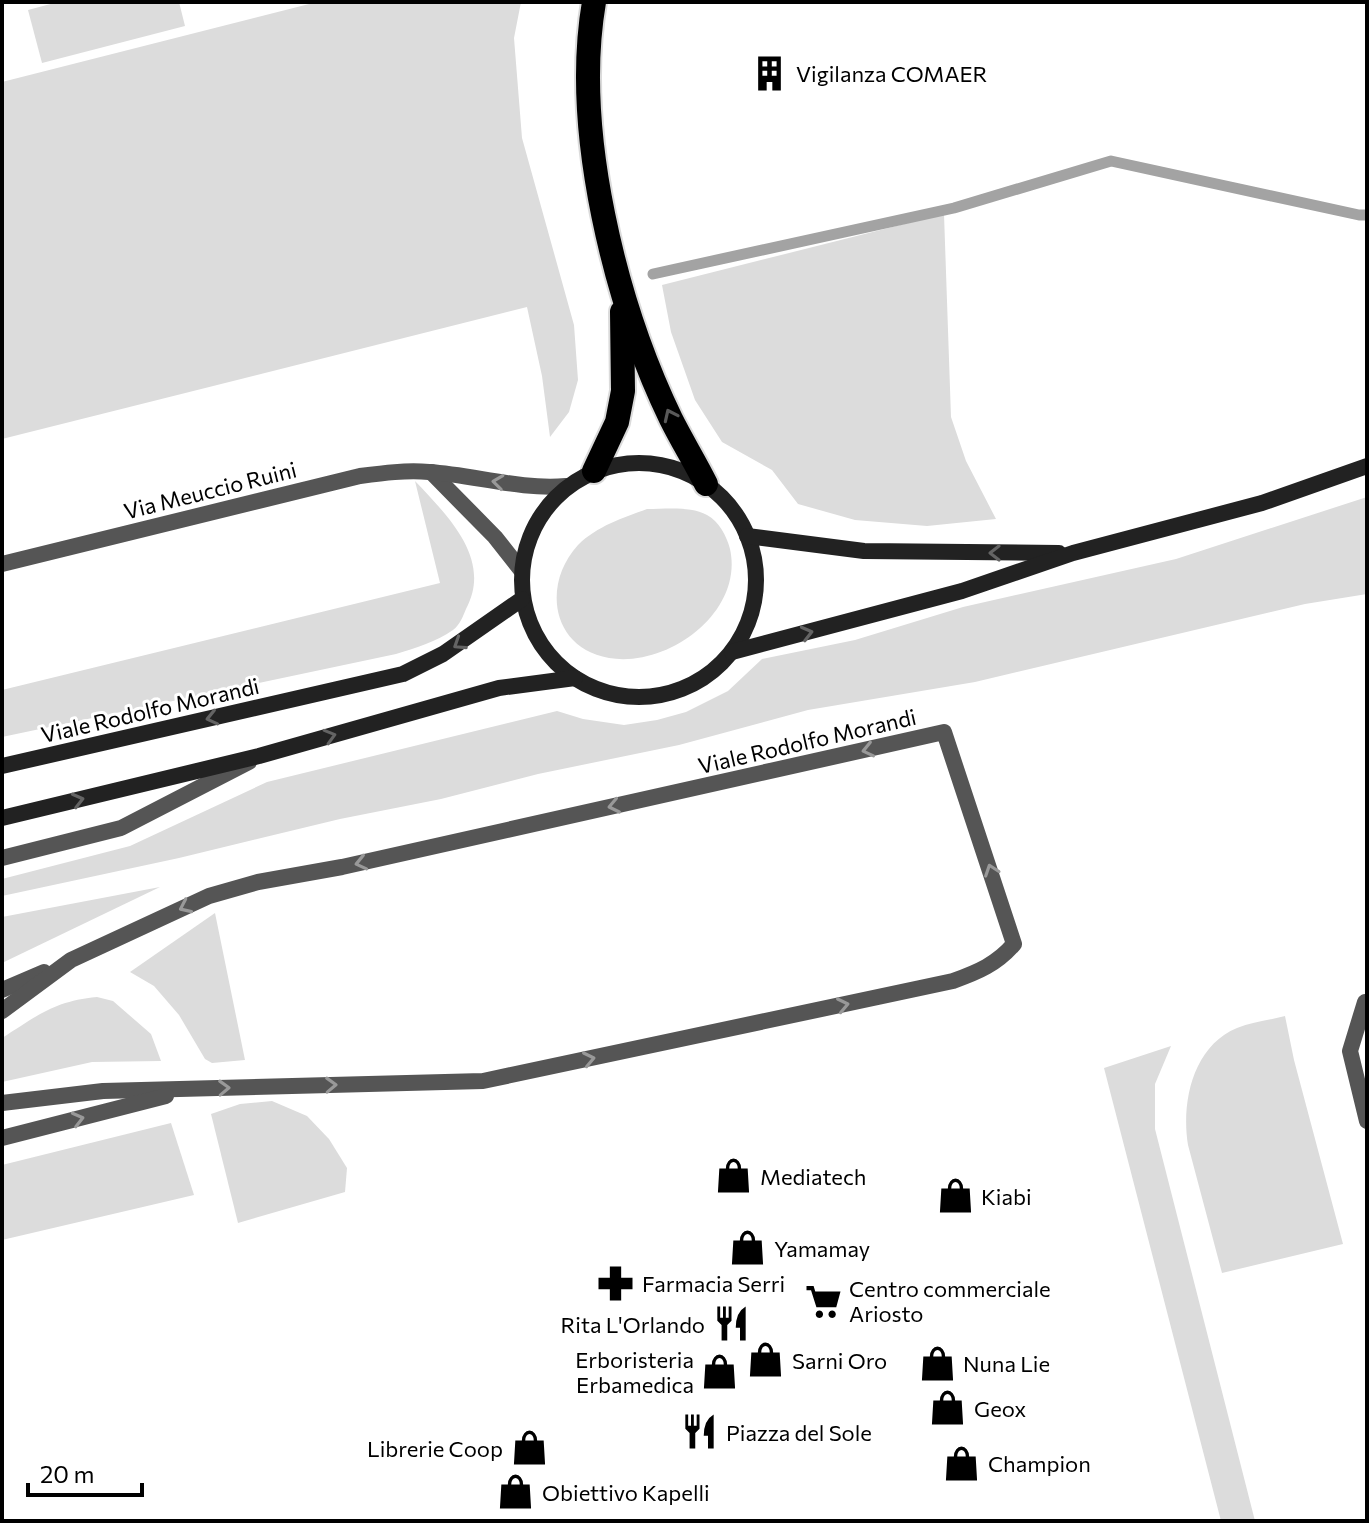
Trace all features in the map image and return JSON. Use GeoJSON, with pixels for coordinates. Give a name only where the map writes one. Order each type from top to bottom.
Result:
{"type":"FeatureCollection","features":[{"type":"Feature","properties":{"kind":"highway"},"geometry":{"type":"LineString","coordinates":[[594,2],[588,32],[589,110],[599,189],[622,297],[671,419],[706,484]]}},
{"type":"Feature","properties":{"kind":"highway"},"geometry":{"type":"LineString","coordinates":[[594,471],[617,422],[623,391],[622,297]]}},
{"type":"Feature","properties":{"kind":"street"},"geometry":{"type":"LineString","coordinates":[[622,463],[652,463],[680,470],[706,484],[737,516],[747,536],[755,565],[755,596],[747,625],[732,652],[711,672],[686,688],[658,696],[630,697],[601,691],[575,678],[556,663],[540,644],[522,599],[521,570],[528,538],[544,510],[566,486],[594,471],[622,463]]}},
{"type":"Feature","properties":{"kind":"street"},"geometry":{"type":"LineString","coordinates":[[732,652],[962,591],[1073,553],[1262,503],[1367,466]]}},
{"type":"Feature","properties":{"kind":"street"},"geometry":{"type":"LineString","coordinates":[[431,472],[495,537],[521,570]]}},
{"type":"Feature","properties":{"kind":"street","name":"Via Meuccio Ruini"},"geometry":{"type":"LineString","coordinates":[[2,564],[360,476],[431,472],[546,488],[566,486]]}},
{"type":"Feature","properties":{"kind":"street"},"geometry":{"type":"LineString","coordinates":[[747,536],[864,551],[1073,553]]}},
{"type":"Feature","properties":{"kind":"street","name":"Viale Rodolfo Morandi"},"geometry":{"type":"LineString","coordinates":[[2,766],[403,674],[443,654],[522,599]]}},
{"type":"Feature","properties":{"kind":"street"},"geometry":{"type":"LineString","coordinates":[[2,818],[259,756],[499,688],[575,678]]}},
{"type":"Feature","properties":{"kind":"street","name":"Viale Rodolfo Morandi"},"geometry":{"type":"LineString","coordinates":[[2,990],[209,896],[944,732],[1014,944],[989,967],[953,981],[483,1081],[103,1091],[2,1103]]}},
{"type":"Feature","properties":{"kind":"street"},"geometry":{"type":"LineString","coordinates":[[2,858],[121,828],[259,756]]}},
{"type":"Feature","properties":{"kind":"street","name":"Viale Rodolfo Morandi"},"geometry":{"type":"LineString","coordinates":[[2,1011],[71,960]]}},
{"type":"Feature","properties":{"kind":"street"},"geometry":{"type":"LineString","coordinates":[[1366,1003],[1350,1051],[1367,1121]]}},
{"type":"Feature","properties":{"kind":"street","name":"Viale Rodolfo Morandi"},"geometry":{"type":"LineString","coordinates":[[2,1138],[195,1089]]}},
{"type":"Feature","properties":{"kind":"shaded area"},"geometry":{"type":"Polygon","coordinates":[[[58,2],[179,2],[185,26],[42,63],[28,10],[58,2]]]}},
{"type":"Feature","properties":{"kind":"shaded area"},"geometry":{"type":"Polygon","coordinates":[[[317,2],[521,2],[514,38],[522,138],[574,325],[578,380],[569,412],[550,437],[542,376],[527,307],[2,439],[2,82],[317,2]]]}},
{"type":"Feature","properties":{"kind":"shaded area"},"geometry":{"type":"Polygon","coordinates":[[[944,214],[951,417],[966,461],[996,519],[927,526],[855,520],[798,504],[772,470],[722,442],[695,400],[671,332],[662,285],[944,214]]]}},
{"type":"Feature","properties":{"kind":"shaded area"},"geometry":{"type":"Polygon","coordinates":[[[415,481],[463,539],[474,573],[473,591],[462,617],[455,628],[446,634],[396,654],[2,737],[2,690],[440,583],[415,481]]]}},
{"type":"Feature","properties":{"kind":"shaded area"},"geometry":{"type":"Polygon","coordinates":[[[1367,497],[1367,594],[1305,604],[975,682],[808,710],[679,745],[2,896],[2,879],[130,846],[267,782],[557,711],[583,719],[624,725],[657,720],[686,712],[728,691],[762,659],[855,640],[963,607],[1176,559],[1367,497]]]}},
{"type":"Feature","properties":{"kind":"shaded area"},"geometry":{"type":"Polygon","coordinates":[[[647,509],[694,510],[715,521],[730,549],[731,572],[725,594],[713,614],[697,631],[677,645],[632,659],[609,658],[590,652],[575,642],[564,628],[558,612],[560,578],[567,561],[585,538],[611,523],[647,509]]]}},
{"type":"Feature","properties":{"kind":"shaded area"},"geometry":{"type":"Polygon","coordinates":[[[160,887],[2,963],[2,917],[160,887]]]}},
{"type":"Feature","properties":{"kind":"shaded area"},"geometry":{"type":"Polygon","coordinates":[[[215,913],[245,1060],[212,1063],[205,1059],[179,1015],[154,986],[130,972],[215,913]]]}},
{"type":"Feature","properties":{"kind":"shaded area"},"geometry":{"type":"Polygon","coordinates":[[[97,997],[113,1001],[151,1034],[161,1061],[92,1062],[2,1082],[2,1038],[57,1006],[97,997]]]}},
{"type":"Feature","properties":{"kind":"shaded area"},"geometry":{"type":"Polygon","coordinates":[[[1285,1016],[1343,1244],[1222,1273],[1188,1145],[1187,1111],[1193,1077],[1200,1062],[1222,1036],[1243,1026],[1285,1016]]]}},
{"type":"Feature","properties":{"kind":"shaded area"},"geometry":{"type":"Polygon","coordinates":[[[1171,1046],[1155,1084],[1155,1129],[1255,1521],[1221,1521],[1104,1068],[1171,1046]]]}},
{"type":"Feature","properties":{"kind":"shaded area"},"geometry":{"type":"Polygon","coordinates":[[[272,1101],[307,1116],[329,1139],[347,1168],[345,1192],[238,1223],[211,1114],[240,1104],[272,1101]]]}},
{"type":"Feature","properties":{"kind":"shaded area"},"geometry":{"type":"Polygon","coordinates":[[[171,1123],[194,1195],[2,1240],[2,1165],[171,1123]]]}},
{"type":"Feature","properties":{"kind":"waterway"},"geometry":{"type":"LineString","coordinates":[[653,274],[954,208],[1111,161],[1367,215]]}},
{"type":"Feature","properties":{"kind":"place","name":"Vigilanza COMAER"},"geometry":{"type":"Point","coordinates":[770,73]}},
{"type":"Feature","properties":{"kind":"place","name":"Mediatech"},"geometry":{"type":"Point","coordinates":[734,1176]}},
{"type":"Feature","properties":{"kind":"place","name":"Kiabi"},"geometry":{"type":"Point","coordinates":[955,1196]}},
{"type":"Feature","properties":{"kind":"place","name":"Yamamay"},"geometry":{"type":"Point","coordinates":[748,1248]}},
{"type":"Feature","properties":{"kind":"place","name":"Farmacia Serri"},"geometry":{"type":"Point","coordinates":[616,1283]}},
{"type":"Feature","properties":{"kind":"place","name":"Centro commerciale Ariosto"},"geometry":{"type":"Point","coordinates":[823,1301]}},
{"type":"Feature","properties":{"kind":"place","name":"Rita L'Orlando"},"geometry":{"type":"Point","coordinates":[731,1324]}},
{"type":"Feature","properties":{"kind":"place","name":"Sarni Oro"},"geometry":{"type":"Point","coordinates":[766,1360]}},
{"type":"Feature","properties":{"kind":"place","name":"Nuna Lie"},"geometry":{"type":"Point","coordinates":[937,1363]}},
{"type":"Feature","properties":{"kind":"place","name":"Erboristeria Erbamedica"},"geometry":{"type":"Point","coordinates":[720,1372]}},
{"type":"Feature","properties":{"kind":"place","name":"Geox"},"geometry":{"type":"Point","coordinates":[948,1408]}},
{"type":"Feature","properties":{"kind":"place","name":"Piazza del Sole"},"geometry":{"type":"Point","coordinates":[700,1432]}},
{"type":"Feature","properties":{"kind":"place","name":"Librerie Coop"},"geometry":{"type":"Point","coordinates":[529,1448]}},
{"type":"Feature","properties":{"kind":"place","name":"Champion"},"geometry":{"type":"Point","coordinates":[962,1463]}},
{"type":"Feature","properties":{"kind":"place","name":"Obiettivo Kapelli"},"geometry":{"type":"Point","coordinates":[516,1492]}}]}
